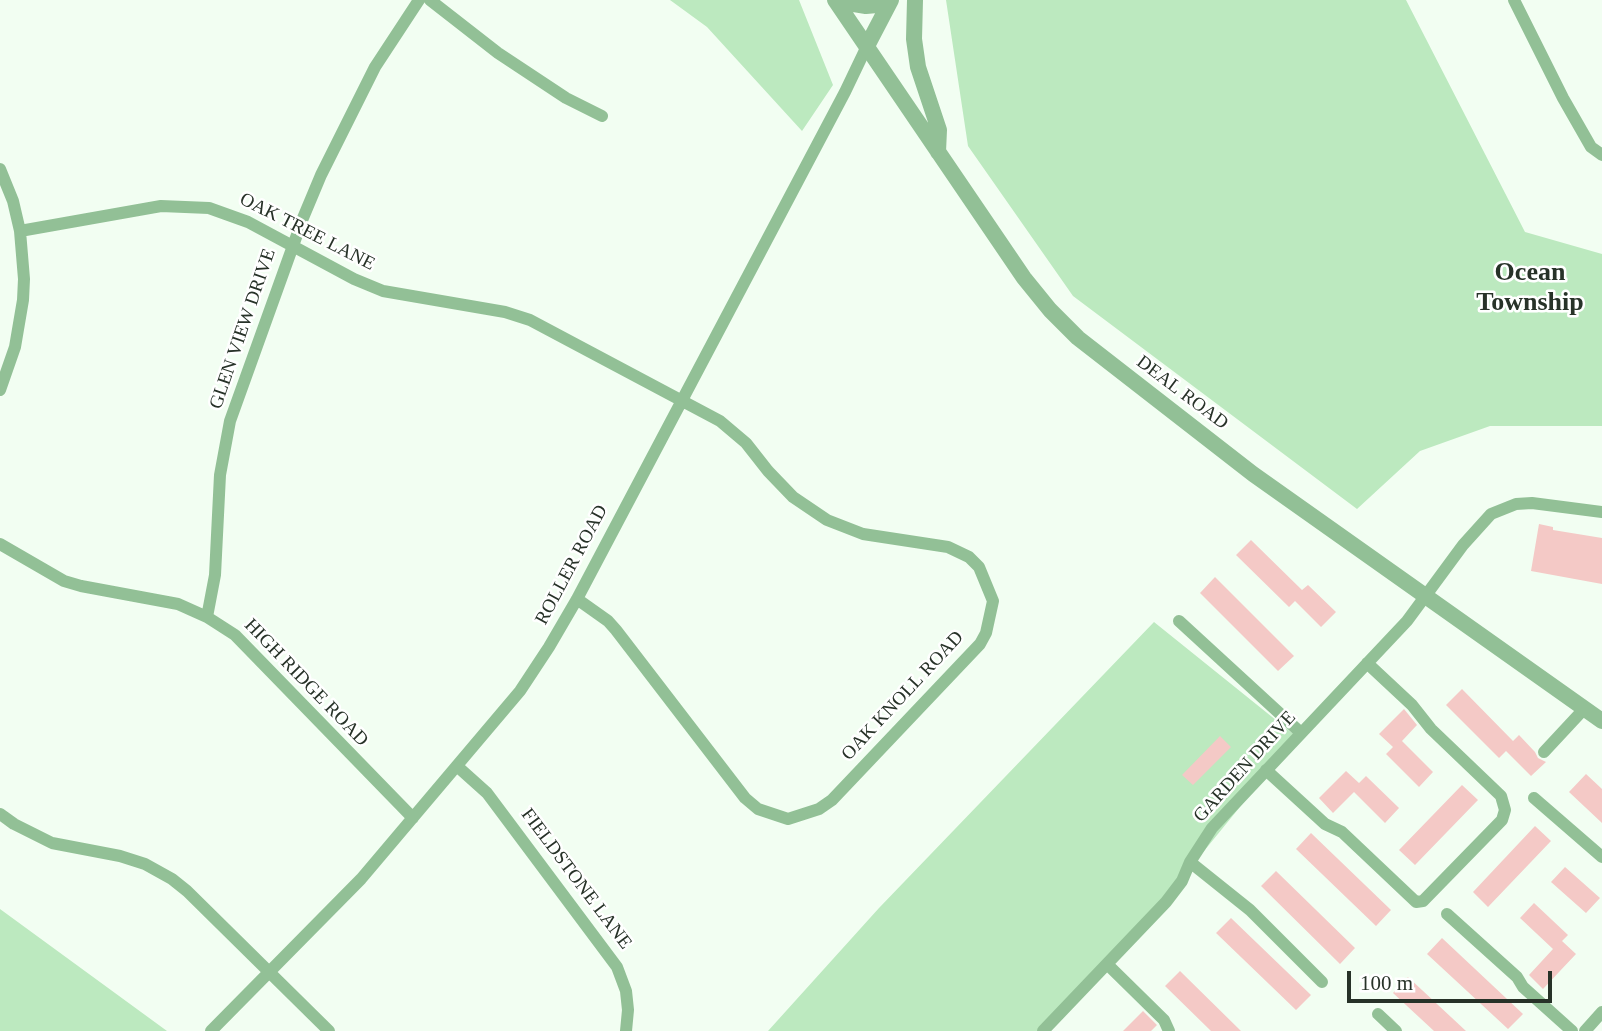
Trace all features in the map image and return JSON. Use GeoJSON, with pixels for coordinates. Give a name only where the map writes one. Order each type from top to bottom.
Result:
{"type":"FeatureCollection","features":[{"type":"Feature","properties":{"kind":"street","name":"GLEN VIEW DRIVE"},"geometry":{"type":"LineString","coordinates":[[207,617],[215,575],[220,475],[226,438],[293,245],[321,174],[375,67],[419,0]]}},
{"type":"Feature","properties":{"kind":"street"},"geometry":{"type":"LineString","coordinates":[[430,0],[498,53],[566,98],[602,116]]}},
{"type":"Feature","properties":{"kind":"street"},"geometry":{"type":"LineString","coordinates":[[915,0],[918,67],[939,130],[937,152]]}},
{"type":"Feature","properties":{"kind":"street"},"geometry":{"type":"LineString","coordinates":[[1514,0],[1563,98],[1598,147]]}},
{"type":"Feature","properties":{"kind":"street"},"geometry":{"type":"LineString","coordinates":[[835,1],[866,6],[890,2]]}},
{"type":"Feature","properties":{"kind":"street","name":"DEAL ROAD"},"geometry":{"type":"LineString","coordinates":[[835,1],[1024,278],[1078,338],[1253,474],[1602,721]]}},
{"type":"Feature","properties":{"kind":"street"},"geometry":{"type":"LineString","coordinates":[[867,47],[890,2]]}},
{"type":"Feature","properties":{"kind":"street","name":"ROLLER ROAD"},"geometry":{"type":"LineString","coordinates":[[211,1031],[361,879],[520,691],[550,647],[867,47]]}},
{"type":"Feature","properties":{"kind":"street"},"geometry":{"type":"LineString","coordinates":[[0,169],[13,201],[23,257],[23,300],[15,347],[0,390]]}},
{"type":"Feature","properties":{"kind":"street","name":"OAK TREE LANE"},"geometry":{"type":"LineString","coordinates":[[20,232],[161,206],[188,205],[219,210],[383,291],[505,312],[530,320],[682,400]]}},
{"type":"Feature","properties":{"kind":"street","name":"OAK KNOLL ROAD"},"geometry":{"type":"LineString","coordinates":[[577,598],[617,630],[745,798],[758,809],[788,818],[819,809],[832,800],[980,644],[986,633],[993,601],[979,567],[969,557],[948,547],[863,534],[827,520],[793,497],[734,431],[682,400]]}},
{"type":"Feature","properties":{"kind":"street","name":"GARDEN DRIVE"},"geometry":{"type":"LineString","coordinates":[[1043,1031],[1166,902],[1182,881],[1190,862],[1212,828],[1408,621],[1463,545],[1491,514],[1516,504],[1532,503],[1602,512]]}},
{"type":"Feature","properties":{"kind":"street","name":"HIGH RIDGE ROAD"},"geometry":{"type":"LineString","coordinates":[[0,544],[64,581],[178,604],[207,617],[240,639],[412,818]]}},
{"type":"Feature","properties":{"kind":"street"},"geometry":{"type":"LineString","coordinates":[[1179,621],[1301,733]]}},
{"type":"Feature","properties":{"kind":"street"},"geometry":{"type":"LineString","coordinates":[[1266,770],[1325,824],[1342,832],[1416,902],[1423,901],[1502,820],[1505,810],[1502,796],[1431,729],[1412,705],[1367,663]]}},
{"type":"Feature","properties":{"kind":"street"},"geometry":{"type":"LineString","coordinates":[[1544,752],[1584,709]]}},
{"type":"Feature","properties":{"kind":"street","name":"FIELDSTONE LANE"},"geometry":{"type":"LineString","coordinates":[[458,767],[486,793],[613,960],[626,991],[626,1031]]}},
{"type":"Feature","properties":{"kind":"street"},"geometry":{"type":"LineString","coordinates":[[1534,798],[1602,857]]}},
{"type":"Feature","properties":{"kind":"street"},"geometry":{"type":"LineString","coordinates":[[0,814],[52,843],[145,863],[187,891],[329,1031]]}},
{"type":"Feature","properties":{"kind":"street"},"geometry":{"type":"LineString","coordinates":[[1190,862],[1250,910],[1322,982]]}},
{"type":"Feature","properties":{"kind":"street"},"geometry":{"type":"LineString","coordinates":[[1447,914],[1572,1031]]}},
{"type":"Feature","properties":{"kind":"street"},"geometry":{"type":"LineString","coordinates":[[1107,964],[1164,1020],[1169,1031]]}},
{"type":"Feature","properties":{"kind":"street"},"geometry":{"type":"LineString","coordinates":[[1591,1029],[1602,1012]]}},
{"type":"Feature","properties":{"kind":"street"},"geometry":{"type":"LineString","coordinates":[[1378,1014],[1396,1031]]}},
{"type":"Feature","properties":{"kind":"green space"},"geometry":{"type":"Polygon","coordinates":[[[670,0],[799,0],[833,85],[802,131],[707,27],[670,0]]]}},
{"type":"Feature","properties":{"kind":"green space"},"geometry":{"type":"Polygon","coordinates":[[[946,0],[1406,0],[1525,232],[1602,254],[1602,426],[1490,426],[1420,451],[1357,509],[1073,296],[968,146],[946,0]]]}},
{"type":"Feature","properties":{"kind":"green space"},"geometry":{"type":"Polygon","coordinates":[[[1154,622],[1297,737],[1138,932],[1042,1031],[768,1031],[879,908],[1154,622]]]}},
{"type":"Feature","properties":{"kind":"green space"},"geometry":{"type":"Polygon","coordinates":[[[0,909],[167,1031],[0,1031],[0,909]]]}},
{"type":"Feature","properties":{"kind":"building"},"geometry":{"type":"Polygon","coordinates":[[[1539,524],[1553,527],[1553,530],[1602,538],[1602,584],[1531,571],[1539,524]]]}},
{"type":"Feature","properties":{"kind":"building"},"geometry":{"type":"Polygon","coordinates":[[[1251,540],[1302,590],[1308,585],[1336,612],[1321,627],[1295,601],[1289,607],[1236,555],[1251,540]]]}},
{"type":"Feature","properties":{"kind":"building"},"geometry":{"type":"Polygon","coordinates":[[[1215,577],[1294,656],[1278,671],[1200,593],[1215,577]]]}},
{"type":"Feature","properties":{"kind":"building"},"geometry":{"type":"Polygon","coordinates":[[[1462,689],[1513,741],[1519,735],[1538,758],[1546,762],[1531,776],[1506,751],[1499,758],[1446,705],[1462,689]]]}},
{"type":"Feature","properties":{"kind":"building"},"geometry":{"type":"Polygon","coordinates":[[[1404,709],[1417,725],[1402,741],[1433,772],[1419,787],[1386,754],[1393,747],[1379,734],[1404,709]]]}},
{"type":"Feature","properties":{"kind":"building"},"geometry":{"type":"Polygon","coordinates":[[[1220,736],[1231,747],[1193,785],[1182,775],[1220,736]]]}},
{"type":"Feature","properties":{"kind":"building"},"geometry":{"type":"Polygon","coordinates":[[[1346,771],[1359,783],[1366,776],[1399,808],[1385,823],[1354,792],[1333,813],[1319,798],[1346,771]]]}},
{"type":"Feature","properties":{"kind":"building"},"geometry":{"type":"Polygon","coordinates":[[[1586,774],[1602,789],[1602,823],[1569,792],[1586,774]]]}},
{"type":"Feature","properties":{"kind":"building"},"geometry":{"type":"Polygon","coordinates":[[[1462,785],[1478,800],[1415,865],[1399,850],[1462,785]]]}},
{"type":"Feature","properties":{"kind":"building"},"geometry":{"type":"Polygon","coordinates":[[[1535,826],[1551,841],[1488,907],[1473,892],[1535,826]]]}},
{"type":"Feature","properties":{"kind":"building"},"geometry":{"type":"Polygon","coordinates":[[[1311,833],[1391,910],[1376,926],[1296,849],[1311,833]]]}},
{"type":"Feature","properties":{"kind":"building"},"geometry":{"type":"Polygon","coordinates":[[[1565,867],[1600,898],[1586,913],[1551,882],[1565,867]]]}},
{"type":"Feature","properties":{"kind":"building"},"geometry":{"type":"Polygon","coordinates":[[[1276,871],[1355,948],[1340,964],[1261,886],[1276,871]]]}},
{"type":"Feature","properties":{"kind":"building"},"geometry":{"type":"Polygon","coordinates":[[[1534,903],[1568,935],[1562,941],[1576,954],[1543,989],[1529,975],[1553,949],[1520,918],[1534,903]]]}},
{"type":"Feature","properties":{"kind":"building"},"geometry":{"type":"Polygon","coordinates":[[[1231,918],[1311,995],[1296,1010],[1216,933],[1231,918]]]}},
{"type":"Feature","properties":{"kind":"building"},"geometry":{"type":"Polygon","coordinates":[[[1442,938],[1523,1014],[1508,1029],[1427,954],[1442,938]]]}},
{"type":"Feature","properties":{"kind":"building"},"geometry":{"type":"Polygon","coordinates":[[[1180,971],[1241,1031],[1211,1031],[1165,986],[1180,971]]]}},
{"type":"Feature","properties":{"kind":"building"},"geometry":{"type":"Polygon","coordinates":[[[1408,977],[1466,1031],[1434,1031],[1393,993],[1408,977]]]}},
{"type":"Feature","properties":{"kind":"building"},"geometry":{"type":"Polygon","coordinates":[[[1143,1011],[1157,1025],[1151,1031],[1123,1031],[1143,1011]]]}},
{"type":"Feature","properties":{"kind":"district","name":"Ocean Township"},"geometry":{"type":"Point","coordinates":[1530,288]}}]}
